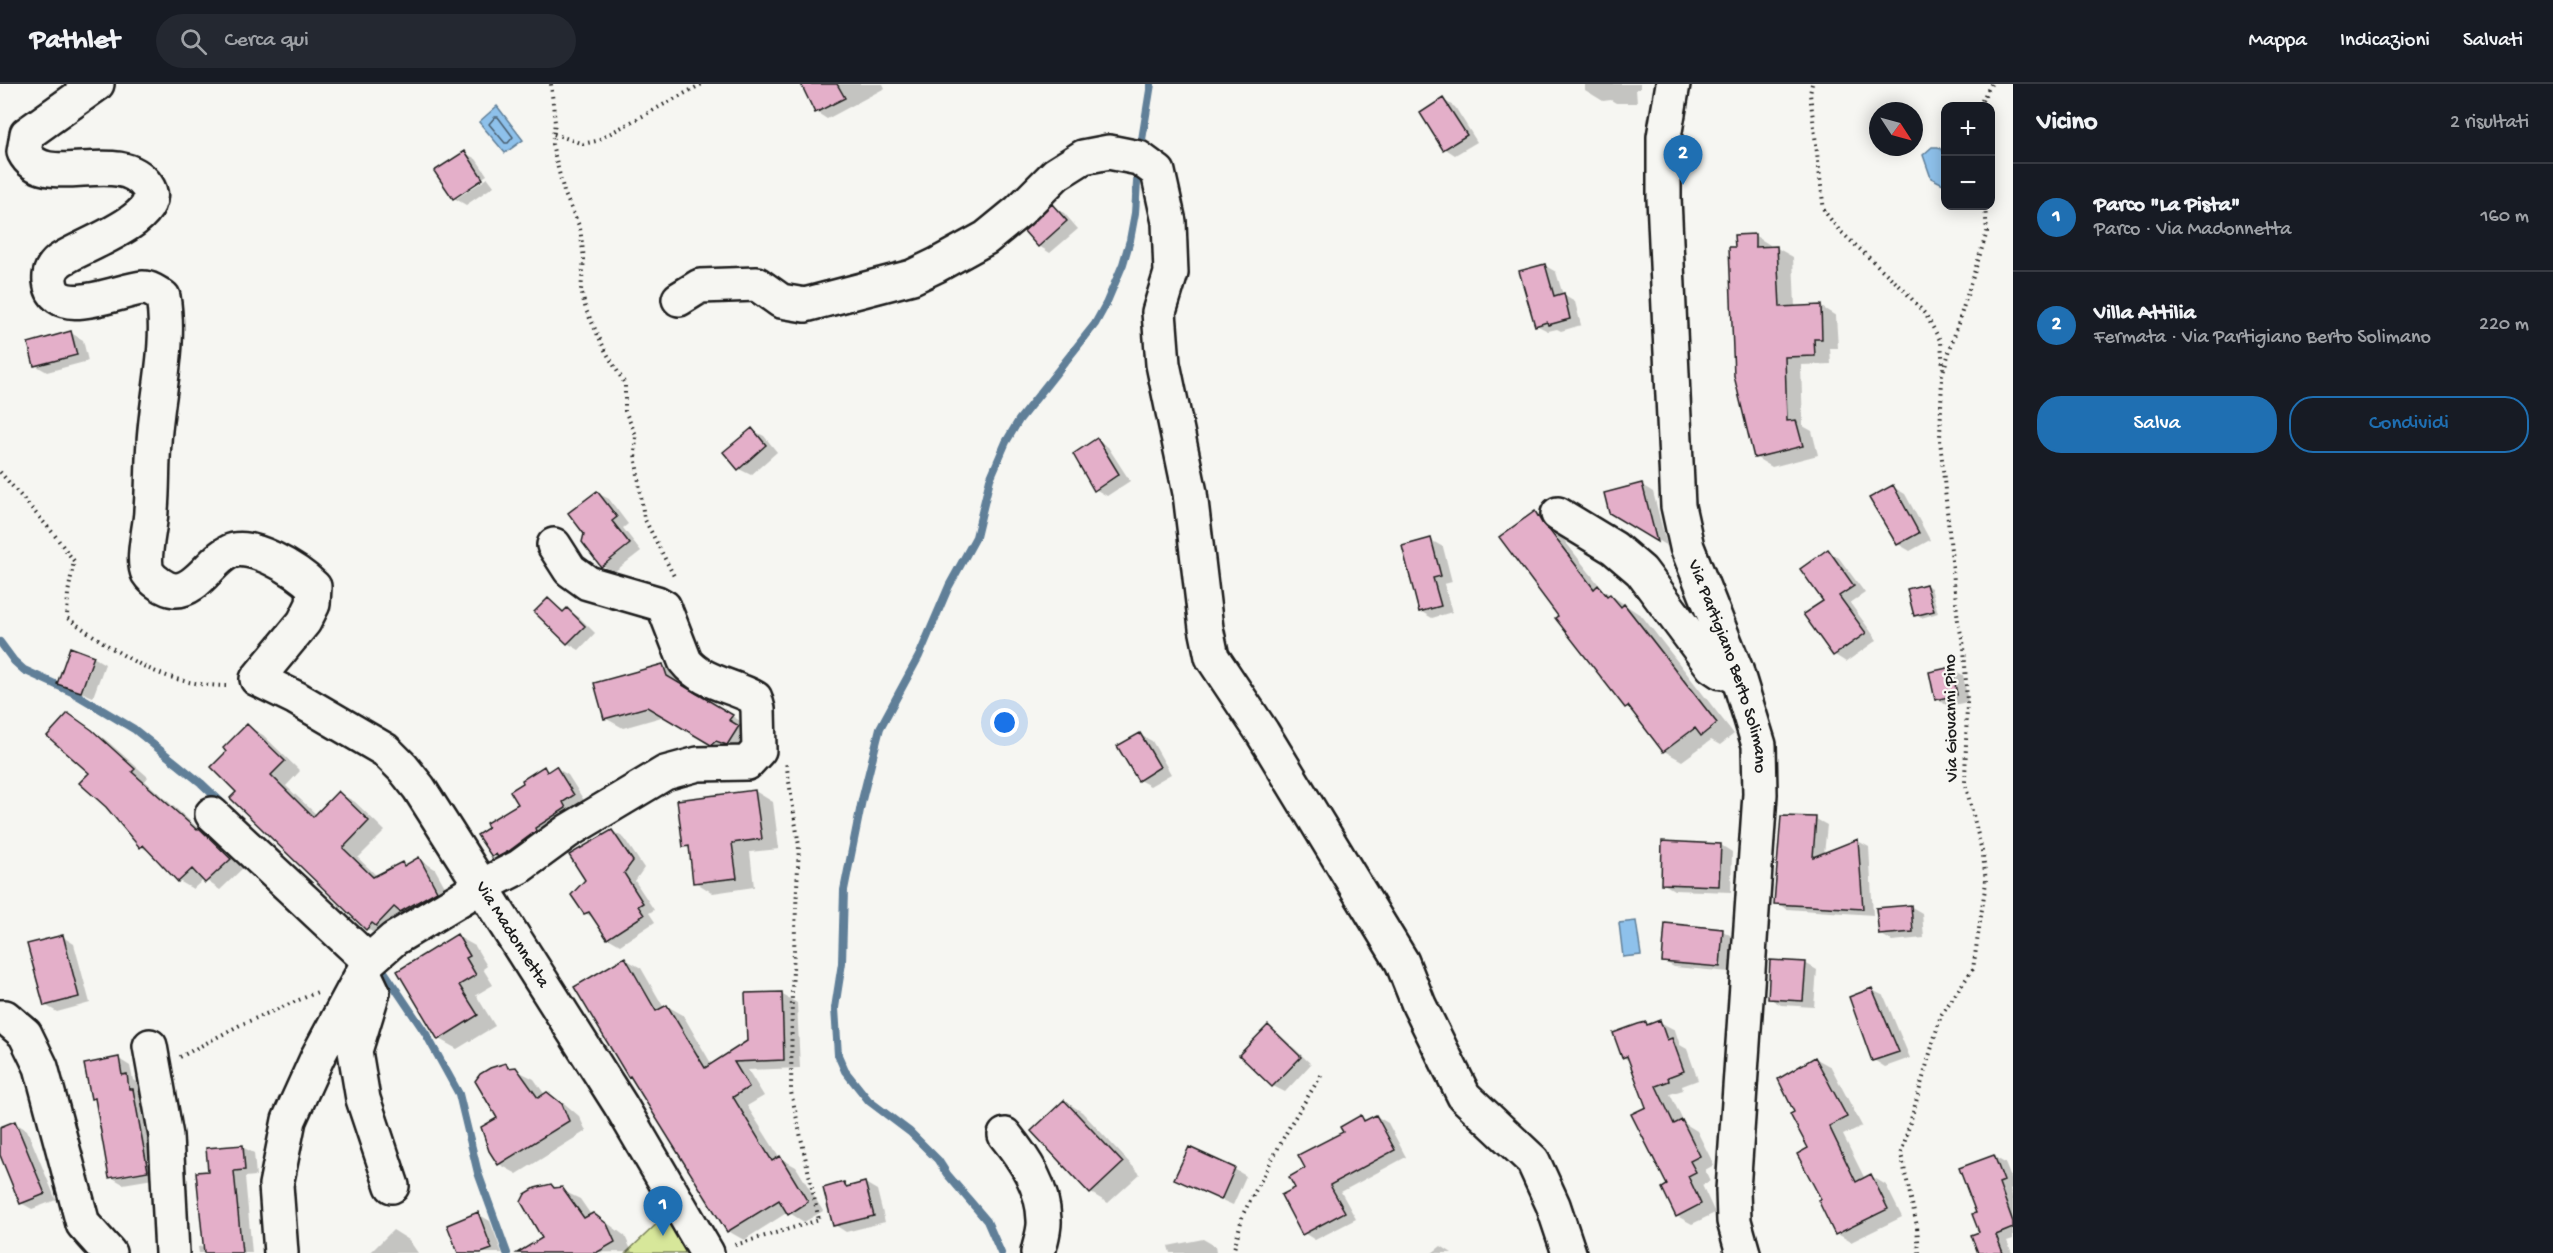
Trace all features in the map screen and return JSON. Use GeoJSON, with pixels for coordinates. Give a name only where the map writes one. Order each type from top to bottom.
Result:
{"type":"FeatureCollection","features":[{"type":"Feature","properties":{"kind":"street"},"geometry":{"type":"LineString","coordinates":[[97,84],[27,134],[24,152],[34,165],[45,170],[74,168],[125,170],[140,178],[148,187],[151,198],[146,210],[135,220],[60,260],[52,267],[50,279],[52,288],[59,296],[75,302],[86,302],[129,290],[146,288],[163,297],[167,318],[145,561],[148,574],[165,588],[177,591],[190,585],[229,551],[244,549],[270,558],[304,577],[314,586],[313,604],[304,622],[257,679]]}},
{"type":"Feature","properties":{"kind":"street","name":"Via Partigiano Berto Solimano"},"geometry":{"type":"LineString","coordinates":[[1672,84],[1664,137],[1664,198],[1678,506],[1688,547],[1736,670],[1759,745],[1760,794],[1733,1190],[1734,1221],[1743,1253]]}},
{"type":"Feature","properties":{"kind":"street"},"geometry":{"type":"LineString","coordinates":[[679,299],[700,286],[757,284],[781,301],[805,305],[912,277],[986,238],[1019,211],[1056,174],[1083,157],[1109,153],[1139,158],[1158,172],[1169,222],[1171,273],[1159,312],[1163,364],[1190,493],[1206,628],[1212,657],[1262,732],[1402,962],[1419,1005],[1464,1096],[1533,1161],[1553,1205],[1569,1253]]}},
{"type":"Feature","properties":{"kind":"street"},"geometry":{"type":"LineString","coordinates":[[1558,514],[1614,548],[1641,571],[1712,666],[1721,672],[1736,670]]}},
{"type":"Feature","properties":{"kind":"street"},"geometry":{"type":"LineString","coordinates":[[282,1253],[276,1185],[289,1120],[318,1056],[366,966],[394,939],[480,887],[519,867],[568,831],[665,773],[698,764],[747,763],[759,750],[758,709],[755,698],[704,677],[691,668],[685,661],[664,607],[588,583],[570,570],[554,545]]}},
{"type":"Feature","properties":{"kind":"street","name":"Via Madonnetta"},"geometry":{"type":"LineString","coordinates":[[257,679],[296,698],[385,750],[404,768],[419,788],[621,1106],[707,1253]]}},
{"type":"Feature","properties":{"kind":"street"},"geometry":{"type":"LineString","coordinates":[[212,814],[366,966],[373,992],[356,1051],[363,1099],[392,1186]]}},
{"type":"Feature","properties":{"kind":"street"},"geometry":{"type":"LineString","coordinates":[[0,1017],[5,1017],[25,1034],[41,1067],[83,1224],[109,1253]]}},
{"type":"Feature","properties":{"kind":"street"},"geometry":{"type":"LineString","coordinates":[[152,1057],[166,1136],[172,1253]]}},
{"type":"Feature","properties":{"kind":"street"},"geometry":{"type":"LineString","coordinates":[[1005,1135],[1026,1162],[1037,1183],[1045,1221],[1038,1253]]}},
{"type":"Feature","properties":{"kind":"path"},"geometry":{"type":"LineString","coordinates":[[554,134],[583,144],[596,141],[702,84]]}},
{"type":"Feature","properties":{"kind":"path"},"geometry":{"type":"LineString","coordinates":[[1812,84],[1810,94],[1824,211],[1839,230],[1903,289],[1926,315],[1941,342],[1942,375]]}},
{"type":"Feature","properties":{"kind":"path"},"geometry":{"type":"LineString","coordinates":[[1981,102],[1990,84]]}},
{"type":"Feature","properties":{"kind":"path","name":"Via Giovanni Pino"},"geometry":{"type":"LineString","coordinates":[[1918,1253],[1917,1226],[1901,1154],[1941,1015],[1973,969],[1986,882],[1983,855],[1965,783],[1964,646],[1958,622],[1940,439],[1942,375],[1987,232],[1985,210]]}},
{"type":"Feature","properties":{"kind":"path"},"geometry":{"type":"LineString","coordinates":[[0,472],[53,532],[74,561],[68,593],[67,618],[128,660],[171,679],[205,686],[238,686],[257,679]]}},
{"type":"Feature","properties":{"kind":"path"},"geometry":{"type":"LineString","coordinates":[[152,1057],[191,1053],[240,1026],[326,988]]}},
{"type":"Feature","properties":{"kind":"path"},"geometry":{"type":"LineString","coordinates":[[1233,1253],[1243,1214],[1292,1122],[1322,1074]]}},
{"type":"Feature","properties":{"kind":"green space"},"geometry":{"type":"Polygon","coordinates":[[[662,1219],[671,1219],[693,1253],[626,1253],[662,1219]]]}},
{"type":"Feature","properties":{"kind":"water"},"geometry":{"type":"Polygon","coordinates":[[[497,106],[523,140],[505,153],[479,122],[497,106]]]}},
{"type":"Feature","properties":{"kind":"water"},"geometry":{"type":"Polygon","coordinates":[[[1932,147],[1941,150],[1941,183],[1931,178],[1923,155],[1932,147]]]}},
{"type":"Feature","properties":{"kind":"water"},"geometry":{"type":"Polygon","coordinates":[[[1636,921],[1641,955],[1623,957],[1619,923],[1636,921]]]}},
{"type":"Feature","properties":{"kind":"building"},"geometry":{"type":"Polygon","coordinates":[[[801,84],[837,84],[845,98],[815,113],[801,84]]]}},
{"type":"Feature","properties":{"kind":"building"},"geometry":{"type":"Polygon","coordinates":[[[1443,98],[1467,135],[1443,150],[1420,113],[1443,98]]]}},
{"type":"Feature","properties":{"kind":"building"},"geometry":{"type":"Polygon","coordinates":[[[465,151],[483,179],[453,199],[434,171],[465,151]]]}},
{"type":"Feature","properties":{"kind":"building"},"geometry":{"type":"Polygon","coordinates":[[[1052,204],[1067,221],[1038,247],[1024,231],[1052,204]]]}},
{"type":"Feature","properties":{"kind":"building"},"geometry":{"type":"Polygon","coordinates":[[[1755,234],[1755,247],[1777,246],[1780,307],[1821,305],[1822,339],[1814,339],[1815,356],[1785,357],[1787,421],[1796,420],[1803,446],[1754,458],[1734,376],[1729,247],[1735,247],[1734,235],[1755,234]]]}},
{"type":"Feature","properties":{"kind":"building"},"geometry":{"type":"Polygon","coordinates":[[[1545,264],[1554,296],[1564,293],[1570,319],[1535,326],[1519,271],[1545,264]]]}},
{"type":"Feature","properties":{"kind":"building"},"geometry":{"type":"Polygon","coordinates":[[[71,331],[77,355],[34,366],[28,343],[71,331]]]}},
{"type":"Feature","properties":{"kind":"building"},"geometry":{"type":"Polygon","coordinates":[[[752,428],[766,445],[738,470],[723,452],[752,428]]]}},
{"type":"Feature","properties":{"kind":"building"},"geometry":{"type":"Polygon","coordinates":[[[1097,438],[1119,474],[1094,491],[1073,454],[1097,438]]]}},
{"type":"Feature","properties":{"kind":"building"},"geometry":{"type":"Polygon","coordinates":[[[1642,483],[1657,542],[1609,513],[1604,493],[1642,483]]]}},
{"type":"Feature","properties":{"kind":"building"},"geometry":{"type":"Polygon","coordinates":[[[1893,485],[1919,533],[1897,545],[1869,498],[1893,485]]]}},
{"type":"Feature","properties":{"kind":"building"},"geometry":{"type":"Polygon","coordinates":[[[597,491],[617,517],[612,521],[630,544],[601,567],[582,542],[584,534],[568,513],[597,491]]]}},
{"type":"Feature","properties":{"kind":"building"},"geometry":{"type":"Polygon","coordinates":[[[1535,511],[1594,589],[1598,585],[1621,607],[1624,604],[1717,723],[1701,736],[1695,728],[1663,752],[1628,706],[1625,708],[1555,618],[1558,616],[1499,537],[1535,511]]]}},
{"type":"Feature","properties":{"kind":"building"},"geometry":{"type":"Polygon","coordinates":[[[1431,538],[1441,576],[1433,578],[1441,606],[1419,612],[1402,546],[1431,538]]]}},
{"type":"Feature","properties":{"kind":"building"},"geometry":{"type":"Polygon","coordinates":[[[1828,549],[1854,586],[1839,596],[1866,633],[1833,656],[1803,614],[1823,601],[1800,569],[1828,549]]]}},
{"type":"Feature","properties":{"kind":"building"},"geometry":{"type":"Polygon","coordinates":[[[1926,584],[1934,611],[1914,616],[1907,589],[1926,584]]]}},
{"type":"Feature","properties":{"kind":"building"},"geometry":{"type":"Polygon","coordinates":[[[548,598],[563,612],[567,608],[585,626],[567,644],[534,612],[548,598]]]}},
{"type":"Feature","properties":{"kind":"building"},"geometry":{"type":"Polygon","coordinates":[[[70,647],[94,656],[81,692],[57,684],[70,647]]]}},
{"type":"Feature","properties":{"kind":"building"},"geometry":{"type":"Polygon","coordinates":[[[663,664],[667,676],[733,715],[729,720],[739,726],[727,745],[716,741],[711,745],[647,707],[604,719],[594,683],[663,664]]]}},
{"type":"Feature","properties":{"kind":"building"},"geometry":{"type":"Polygon","coordinates":[[[1952,667],[1957,695],[1935,700],[1929,672],[1952,667]]]}},
{"type":"Feature","properties":{"kind":"building"},"geometry":{"type":"Polygon","coordinates":[[[68,713],[92,730],[135,769],[132,772],[197,830],[199,828],[231,859],[205,883],[192,869],[178,882],[143,845],[140,848],[106,807],[79,783],[89,773],[47,736],[68,713]]]}},
{"type":"Feature","properties":{"kind":"building"},"geometry":{"type":"Polygon","coordinates":[[[247,724],[285,761],[271,775],[313,817],[338,791],[369,821],[343,848],[373,877],[402,862],[404,866],[419,857],[437,891],[400,912],[394,907],[376,926],[372,923],[366,930],[230,798],[236,792],[211,767],[226,752],[223,748],[247,724]]]}},
{"type":"Feature","properties":{"kind":"building"},"geometry":{"type":"Polygon","coordinates":[[[1140,733],[1160,767],[1138,781],[1117,746],[1140,733]]]}},
{"type":"Feature","properties":{"kind":"building"},"geometry":{"type":"Polygon","coordinates":[[[544,766],[547,772],[556,766],[574,795],[563,802],[566,808],[535,828],[536,831],[509,851],[498,857],[496,854],[492,857],[477,835],[488,828],[486,823],[518,804],[510,791],[544,766]]]}},
{"type":"Feature","properties":{"kind":"building"},"geometry":{"type":"Polygon","coordinates":[[[755,790],[762,839],[732,843],[737,878],[693,883],[689,846],[683,847],[677,800],[755,790]]]}},
{"type":"Feature","properties":{"kind":"building"},"geometry":{"type":"Polygon","coordinates":[[[1781,816],[1816,817],[1813,857],[1858,839],[1863,909],[1774,904],[1781,816]]]}},
{"type":"Feature","properties":{"kind":"building"},"geometry":{"type":"Polygon","coordinates":[[[612,830],[633,861],[624,873],[643,903],[638,906],[644,915],[607,939],[589,912],[584,914],[571,895],[585,880],[569,855],[612,830]]]}},
{"type":"Feature","properties":{"kind":"building"},"geometry":{"type":"Polygon","coordinates":[[[1662,841],[1721,844],[1719,886],[1661,884],[1662,841]]]}},
{"type":"Feature","properties":{"kind":"building"},"geometry":{"type":"Polygon","coordinates":[[[1911,905],[1913,932],[1879,935],[1876,908],[1911,905]]]}},
{"type":"Feature","properties":{"kind":"building"},"geometry":{"type":"Polygon","coordinates":[[[1665,923],[1723,929],[1720,967],[1662,962],[1665,923]]]}},
{"type":"Feature","properties":{"kind":"building"},"geometry":{"type":"Polygon","coordinates":[[[457,934],[470,956],[466,958],[476,975],[459,985],[478,1015],[438,1040],[397,971],[457,934]]]}},
{"type":"Feature","properties":{"kind":"building"},"geometry":{"type":"Polygon","coordinates":[[[63,935],[79,997],[44,1006],[27,944],[63,935]]]}},
{"type":"Feature","properties":{"kind":"building"},"geometry":{"type":"Polygon","coordinates":[[[625,957],[656,1011],[667,1005],[705,1068],[747,1041],[745,993],[782,992],[784,1060],[734,1062],[749,1087],[733,1097],[772,1161],[780,1156],[808,1202],[788,1215],[779,1200],[727,1232],[630,1076],[628,1077],[574,987],[625,957]]]}},
{"type":"Feature","properties":{"kind":"building"},"geometry":{"type":"Polygon","coordinates":[[[1770,960],[1806,962],[1803,1001],[1768,999],[1770,960]]]}},
{"type":"Feature","properties":{"kind":"building"},"geometry":{"type":"Polygon","coordinates":[[[1872,988],[1899,1052],[1872,1061],[1849,997],[1872,988]]]}},
{"type":"Feature","properties":{"kind":"building"},"geometry":{"type":"Polygon","coordinates":[[[1660,1020],[1667,1040],[1672,1038],[1684,1071],[1668,1077],[1669,1081],[1656,1086],[1674,1124],[1682,1120],[1700,1156],[1690,1161],[1696,1172],[1688,1176],[1701,1204],[1676,1217],[1662,1188],[1667,1185],[1631,1114],[1646,1107],[1627,1056],[1622,1058],[1613,1033],[1638,1024],[1646,1022],[1647,1025],[1660,1020]]]}},
{"type":"Feature","properties":{"kind":"building"},"geometry":{"type":"Polygon","coordinates":[[[1268,1025],[1301,1057],[1272,1087],[1239,1055],[1268,1025]]]}},
{"type":"Feature","properties":{"kind":"building"},"geometry":{"type":"Polygon","coordinates":[[[119,1057],[122,1075],[127,1074],[129,1089],[133,1089],[148,1171],[109,1178],[95,1098],[91,1099],[84,1064],[119,1057]]]}},
{"type":"Feature","properties":{"kind":"building"},"geometry":{"type":"Polygon","coordinates":[[[1815,1057],[1847,1117],[1829,1126],[1856,1182],[1871,1174],[1888,1209],[1835,1235],[1818,1200],[1821,1199],[1797,1154],[1808,1148],[1790,1114],[1794,1112],[1778,1079],[1815,1057]]]}},
{"type":"Feature","properties":{"kind":"building"},"geometry":{"type":"Polygon","coordinates":[[[506,1063],[508,1068],[516,1067],[538,1098],[547,1092],[562,1104],[569,1121],[498,1165],[489,1151],[481,1127],[497,1118],[475,1081],[480,1074],[490,1068],[506,1063]]]}},
{"type":"Feature","properties":{"kind":"building"},"geometry":{"type":"Polygon","coordinates":[[[1064,1100],[1123,1163],[1090,1194],[1031,1131],[1064,1100]]]}},
{"type":"Feature","properties":{"kind":"building"},"geometry":{"type":"Polygon","coordinates":[[[1361,1115],[1364,1121],[1376,1115],[1395,1150],[1330,1185],[1345,1212],[1302,1235],[1281,1195],[1295,1188],[1289,1177],[1305,1168],[1298,1155],[1343,1132],[1340,1127],[1361,1115]]]}},
{"type":"Feature","properties":{"kind":"building"},"geometry":{"type":"Polygon","coordinates":[[[15,1121],[45,1194],[20,1204],[0,1155],[0,1127],[15,1121]]]}},
{"type":"Feature","properties":{"kind":"building"},"geometry":{"type":"Polygon","coordinates":[[[243,1145],[245,1170],[234,1171],[242,1253],[204,1253],[196,1172],[208,1171],[206,1148],[243,1145]]]}},
{"type":"Feature","properties":{"kind":"building"},"geometry":{"type":"Polygon","coordinates":[[[1189,1147],[1235,1168],[1221,1200],[1174,1179],[1189,1147]]]}},
{"type":"Feature","properties":{"kind":"building"},"geometry":{"type":"Polygon","coordinates":[[[1994,1155],[2004,1181],[1999,1183],[2013,1228],[1996,1235],[2003,1253],[1978,1253],[1971,1235],[1979,1232],[1972,1214],[1976,1213],[1959,1168],[1994,1155]]]}},
{"type":"Feature","properties":{"kind":"building"},"geometry":{"type":"Polygon","coordinates":[[[844,1182],[846,1187],[865,1182],[874,1216],[833,1226],[823,1188],[844,1182]]]}},
{"type":"Feature","properties":{"kind":"building"},"geometry":{"type":"Polygon","coordinates":[[[551,1184],[554,1188],[562,1187],[584,1218],[593,1213],[607,1224],[615,1242],[596,1253],[517,1253],[542,1238],[521,1202],[525,1194],[535,1188],[551,1184]]]}},
{"type":"Feature","properties":{"kind":"building"},"geometry":{"type":"Polygon","coordinates":[[[478,1212],[492,1249],[481,1253],[458,1253],[447,1225],[478,1212]]]}},
{"type":"Feature","properties":{"kind":"waterway"},"geometry":{"type":"LineString","coordinates":[[1140,152],[1151,84]]}},
{"type":"Feature","properties":{"kind":"waterway"},"geometry":{"type":"LineString","coordinates":[[1001,1253],[987,1221],[938,1160],[910,1132],[869,1101],[845,1071],[838,1055],[835,1008],[842,963],[844,890],[862,800],[880,728],[919,656],[949,586],[976,537],[990,479],[1006,442],[1019,420],[1095,324],[1106,304],[1123,264],[1130,240],[1135,213],[1138,167]]}},
{"type":"Feature","properties":{"kind":"waterway"},"geometry":{"type":"LineString","coordinates":[[0,642],[24,670],[72,692],[134,729],[201,783],[224,805]]}},
{"type":"Feature","properties":{"kind":"waterway"},"geometry":{"type":"LineString","coordinates":[[379,964],[426,1034],[459,1094],[478,1173],[507,1253]]}},
{"type":"Feature","properties":{"kind":"place","name":"Villa Attilia"},"geometry":{"type":"Point","coordinates":[1683,185]}},
{"type":"Feature","properties":{"kind":"place","name":"Parco \"La Pista\""},"geometry":{"type":"Point","coordinates":[663,1236]}}]}
